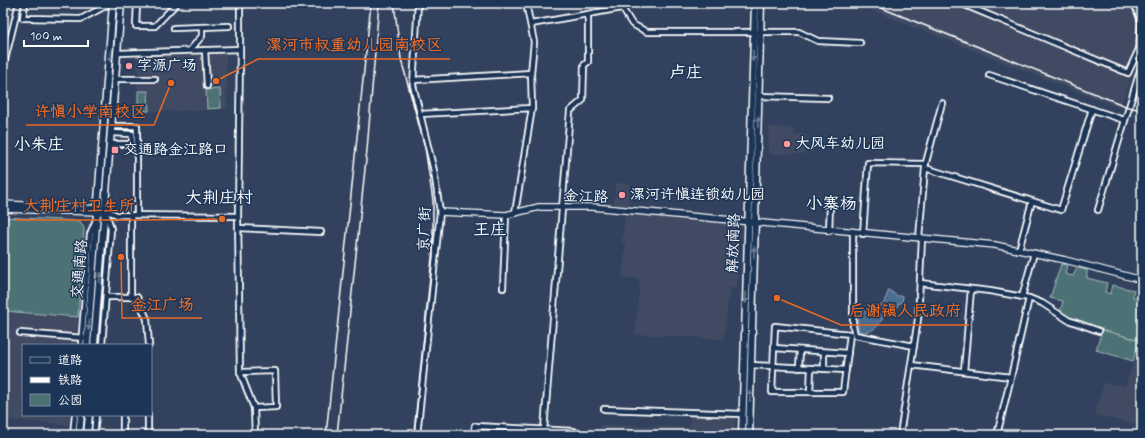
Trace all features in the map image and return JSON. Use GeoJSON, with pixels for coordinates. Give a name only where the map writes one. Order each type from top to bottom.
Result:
{"type":"FeatureCollection","features":[{"type":"Feature","properties":{"kind":"main road","name":"交通南路"},"geometry":{"type":"LineString","coordinates":[[85,341],[99,210],[108,86],[112,3]]}},
{"type":"Feature","properties":{"kind":"main road","name":"交通南路"},"geometry":{"type":"LineString","coordinates":[[95,342],[121,3]]}},
{"type":"Feature","properties":{"kind":"main road","name":"解放南路"},"geometry":{"type":"LineString","coordinates":[[742,435],[758,96],[755,3]]}},
{"type":"Feature","properties":{"kind":"main road","name":"解放南路"},"geometry":{"type":"LineString","coordinates":[[749,435],[751,365],[751,222],[757,32],[761,3]]}},
{"type":"Feature","properties":{"kind":"main road"},"geometry":{"type":"LineString","coordinates":[[108,86],[115,87]]}},
{"type":"Feature","properties":{"kind":"main road"},"geometry":{"type":"LineString","coordinates":[[85,341],[95,342]]}},
{"type":"Feature","properties":{"kind":"main road"},"geometry":{"type":"LineString","coordinates":[[79,435],[81,416]]}},
{"type":"Feature","properties":{"kind":"main road"},"geometry":{"type":"LineString","coordinates":[[87,435],[89,416]]}},
{"type":"Feature","properties":{"kind":"street"},"geometry":{"type":"LineString","coordinates":[[3,68],[19,3]]}},
{"type":"Feature","properties":{"kind":"street"},"geometry":{"type":"LineString","coordinates":[[25,3],[23,18],[81,19],[112,3]]}},
{"type":"Feature","properties":{"kind":"street"},"geometry":{"type":"LineString","coordinates":[[137,3],[136,26],[155,26],[176,3]]}},
{"type":"Feature","properties":{"kind":"street"},"geometry":{"type":"LineString","coordinates":[[240,3],[238,216],[240,372],[254,408],[255,435]]}},
{"type":"Feature","properties":{"kind":"street","name":"京广街"},"geometry":{"type":"LineString","coordinates":[[417,435],[440,212],[434,171],[413,80],[418,3]]}},
{"type":"Feature","properties":{"kind":"street"},"geometry":{"type":"LineString","coordinates":[[515,213],[532,108],[531,73],[534,54],[532,24],[526,3]]}},
{"type":"Feature","properties":{"kind":"street"},"geometry":{"type":"LineString","coordinates":[[621,3],[622,8],[632,24],[646,32],[799,32],[818,41],[860,43]]}},
{"type":"Feature","properties":{"kind":"street"},"geometry":{"type":"LineString","coordinates":[[960,3],[1128,73],[1139,49],[1141,21],[1134,3]]}},
{"type":"Feature","properties":{"kind":"street"},"geometry":{"type":"LineString","coordinates":[[532,24],[622,8]]}},
{"type":"Feature","properties":{"kind":"street"},"geometry":{"type":"LineString","coordinates":[[544,429],[570,111],[583,100],[584,65],[588,62],[588,14]]}},
{"type":"Feature","properties":{"kind":"street"},"geometry":{"type":"LineString","coordinates":[[174,28],[229,26]]}},
{"type":"Feature","properties":{"kind":"street"},"geometry":{"type":"LineString","coordinates":[[190,50],[202,36],[202,27]]}},
{"type":"Feature","properties":{"kind":"street"},"geometry":{"type":"LineString","coordinates":[[118,53],[240,49]]}},
{"type":"Feature","properties":{"kind":"street"},"geometry":{"type":"LineString","coordinates":[[205,50],[207,86]]}},
{"type":"Feature","properties":{"kind":"street"},"geometry":{"type":"LineString","coordinates":[[1098,210],[1142,64]]}},
{"type":"Feature","properties":{"kind":"street"},"geometry":{"type":"LineString","coordinates":[[413,80],[531,73]]}},
{"type":"Feature","properties":{"kind":"street"},"geometry":{"type":"LineString","coordinates":[[990,75],[1124,120]]}},
{"type":"Feature","properties":{"kind":"street"},"geometry":{"type":"LineString","coordinates":[[116,79],[155,79]]}},
{"type":"Feature","properties":{"kind":"street"},"geometry":{"type":"LineString","coordinates":[[758,96],[828,98]]}},
{"type":"Feature","properties":{"kind":"street"},"geometry":{"type":"LineString","coordinates":[[900,435],[918,319],[920,238],[925,166],[942,103]]}},
{"type":"Feature","properties":{"kind":"street"},"geometry":{"type":"LineString","coordinates":[[420,114],[532,108]]}},
{"type":"Feature","properties":{"kind":"street"},"geometry":{"type":"LineString","coordinates":[[863,234],[868,163],[925,166],[1061,210],[1092,109]]}},
{"type":"Feature","properties":{"kind":"street"},"geometry":{"type":"LineString","coordinates":[[112,126],[137,126],[137,215]]}},
{"type":"Feature","properties":{"kind":"street"},"geometry":{"type":"LineString","coordinates":[[111,144],[132,144],[132,134],[112,133]]}},
{"type":"Feature","properties":{"kind":"street"},"geometry":{"type":"LineString","coordinates":[[1019,250],[1032,201]]}},
{"type":"Feature","properties":{"kind":"street"},"geometry":{"type":"LineString","coordinates":[[3,204],[99,210]]}},
{"type":"Feature","properties":{"kind":"street"},"geometry":{"type":"LineString","coordinates":[[829,230],[830,206]]}},
{"type":"Feature","properties":{"kind":"street","name":"金江路"},"geometry":{"type":"LineString","coordinates":[[440,212],[506,215],[538,207],[593,207],[863,234],[995,245],[1034,253],[1142,280]]}},
{"type":"Feature","properties":{"kind":"street"},"geometry":{"type":"LineString","coordinates":[[3,209],[105,210],[117,215],[238,216]]}},
{"type":"Feature","properties":{"kind":"street"},"geometry":{"type":"LineString","coordinates":[[95,342],[102,342],[106,297],[111,229],[105,210]]}},
{"type":"Feature","properties":{"kind":"street"},"geometry":{"type":"LineString","coordinates":[[131,215],[131,297]]}},
{"type":"Feature","properties":{"kind":"street"},"geometry":{"type":"LineString","coordinates":[[503,288],[506,215]]}},
{"type":"Feature","properties":{"kind":"street"},"geometry":{"type":"LineString","coordinates":[[238,228],[321,232]]}},
{"type":"Feature","properties":{"kind":"street"},"geometry":{"type":"LineString","coordinates":[[853,233],[853,326],[855,335],[914,346]]}},
{"type":"Feature","properties":{"kind":"street"},"geometry":{"type":"LineString","coordinates":[[1022,297],[1034,253]]}},
{"type":"Feature","properties":{"kind":"street"},"geometry":{"type":"LineString","coordinates":[[920,283],[1029,298],[1042,303],[1068,320],[1099,331]]}},
{"type":"Feature","properties":{"kind":"street"},"geometry":{"type":"LineString","coordinates":[[964,371],[971,289]]}},
{"type":"Feature","properties":{"kind":"street"},"geometry":{"type":"LineString","coordinates":[[106,297],[137,297],[147,319],[149,344]]}},
{"type":"Feature","properties":{"kind":"street"},"geometry":{"type":"LineString","coordinates":[[997,435],[1029,298]]}},
{"type":"Feature","properties":{"kind":"street"},"geometry":{"type":"LineString","coordinates":[[775,326],[850,334],[848,353],[843,392],[772,392],[775,326]]}},
{"type":"Feature","properties":{"kind":"street"},"geometry":{"type":"LineString","coordinates":[[20,333],[85,341]]}},
{"type":"Feature","properties":{"kind":"street"},"geometry":{"type":"LineString","coordinates":[[774,348],[848,353]]}},
{"type":"Feature","properties":{"kind":"street"},"geometry":{"type":"LineString","coordinates":[[799,368],[800,350]]}},
{"type":"Feature","properties":{"kind":"street"},"geometry":{"type":"LineString","coordinates":[[824,352],[824,369]]}},
{"type":"Feature","properties":{"kind":"street"},"geometry":{"type":"LineString","coordinates":[[751,365],[846,370]]}},
{"type":"Feature","properties":{"kind":"street"},"geometry":{"type":"LineString","coordinates":[[910,365],[1011,377]]}},
{"type":"Feature","properties":{"kind":"street"},"geometry":{"type":"LineString","coordinates":[[810,392],[811,368]]}},
{"type":"Feature","properties":{"kind":"street"},"geometry":{"type":"LineString","coordinates":[[240,372],[275,371],[276,407],[254,408]]}},
{"type":"Feature","properties":{"kind":"street"},"geometry":{"type":"LineString","coordinates":[[604,409],[742,414]]}},
{"type":"Feature","properties":{"kind":"street"},"geometry":{"type":"LineString","coordinates":[[73,435],[75,416]]}},
{"type":"Feature","properties":{"kind":"street"},"geometry":{"type":"LineString","coordinates":[[94,435],[96,416]]}},
{"type":"Feature","properties":{"kind":"street"},"geometry":{"type":"LineString","coordinates":[[122,416],[123,435]]}},
{"type":"Feature","properties":{"kind":"street"},"geometry":{"type":"LineString","coordinates":[[148,416],[148,435]]}},
{"type":"Feature","properties":{"kind":"street"},"geometry":{"type":"LineString","coordinates":[[474,435],[475,426],[574,431],[578,435]]}},
{"type":"Feature","properties":{"kind":"shaded area"},"geometry":{"type":"Polygon","coordinates":[[[858,3],[1139,3],[1142,11],[1142,52],[1119,108],[874,11],[858,3]]]}},
{"type":"Feature","properties":{"kind":"shaded area"},"geometry":{"type":"Polygon","coordinates":[[[226,52],[227,109],[206,109],[204,53],[226,52]]]}},
{"type":"Feature","properties":{"kind":"shaded area"},"geometry":{"type":"Polygon","coordinates":[[[204,53],[205,110],[138,112],[137,56],[204,53]]]}},
{"type":"Feature","properties":{"kind":"shaded area","name":"大风车幼儿园"},"geometry":{"type":"Polygon","coordinates":[[[769,127],[794,128],[794,134],[806,135],[805,154],[768,154],[769,127]]]}},
{"type":"Feature","properties":{"kind":"shaded area","name":"漯河许慎连锁幼儿园"},"geometry":{"type":"Polygon","coordinates":[[[616,183],[630,184],[628,207],[614,205],[616,183]]]}},
{"type":"Feature","properties":{"kind":"shaded area"},"geometry":{"type":"Polygon","coordinates":[[[625,214],[740,223],[737,288],[729,288],[724,339],[635,334],[640,279],[622,277],[626,243],[622,242],[625,214]]]}},
{"type":"Feature","properties":{"kind":"shaded area"},"geometry":{"type":"Polygon","coordinates":[[[1142,249],[1142,274],[1133,271],[1142,249]]]}},
{"type":"Feature","properties":{"kind":"shaded area"},"geometry":{"type":"Polygon","coordinates":[[[889,290],[897,296],[903,296],[902,302],[898,304],[895,312],[885,312],[877,327],[870,331],[860,332],[858,329],[858,313],[872,306],[883,305],[889,290]]]}},
{"type":"Feature","properties":{"kind":"shaded area"},"geometry":{"type":"Polygon","coordinates":[[[3,312],[78,318],[76,344],[22,344],[22,416],[70,416],[69,425],[3,419],[3,312]]]}},
{"type":"Feature","properties":{"kind":"shaded area"},"geometry":{"type":"Polygon","coordinates":[[[1142,338],[1142,426],[1095,415],[1104,383],[1125,386],[1142,338]]]}},
{"type":"Feature","properties":{"kind":"shaded area"},"geometry":{"type":"Polygon","coordinates":[[[690,416],[735,417],[735,435],[600,435],[601,425],[690,427],[690,416]]]}},
{"type":"Feature","properties":{"kind":"shaded area"},"geometry":{"type":"Polygon","coordinates":[[[472,423],[599,429],[599,435],[471,435],[472,423]]]}},
{"type":"Feature","properties":{"kind":"green space"},"geometry":{"type":"Polygon","coordinates":[[[220,89],[221,108],[207,109],[206,90],[220,89]]]}},
{"type":"Feature","properties":{"kind":"green space"},"geometry":{"type":"Polygon","coordinates":[[[138,91],[148,91],[149,111],[138,111],[138,91]]]}},
{"type":"Feature","properties":{"kind":"green space"},"geometry":{"type":"Polygon","coordinates":[[[3,217],[80,221],[84,228],[78,317],[3,311],[3,217]]]}},
{"type":"Feature","properties":{"kind":"green space"},"geometry":{"type":"Polygon","coordinates":[[[1061,264],[1067,265],[1065,274],[1073,276],[1077,268],[1087,270],[1087,278],[1107,283],[1105,292],[1110,294],[1112,285],[1134,290],[1133,297],[1142,300],[1142,333],[1140,340],[1088,326],[1060,313],[1063,301],[1050,298],[1061,264]]]}},
{"type":"Feature","properties":{"kind":"green space"},"geometry":{"type":"Polygon","coordinates":[[[1102,330],[1139,340],[1133,361],[1096,350],[1102,330]]]}},
{"type":"Feature","properties":{"kind":"railway"},"geometry":{"type":"LineString","coordinates":[[326,435],[371,3]]}},
{"type":"Feature","properties":{"kind":"railway"},"geometry":{"type":"LineString","coordinates":[[337,435],[367,150],[379,3]]}},
{"type":"Feature","properties":{"kind":"railway"},"geometry":{"type":"LineString","coordinates":[[394,3],[401,59],[425,147],[433,201],[433,256],[414,435]]}},
{"type":"Feature","properties":{"kind":"railway"},"geometry":{"type":"LineString","coordinates":[[869,3],[1128,107],[1142,110]]}},
{"type":"Feature","properties":{"kind":"place","name":"字源广场"},"geometry":{"type":"Point","coordinates":[129,66]}},
{"type":"Feature","properties":{"kind":"place","name":"漯河市叔重幼儿园南校区"},"geometry":{"type":"Point","coordinates":[216,81]}},
{"type":"Feature","properties":{"kind":"place","name":"许慎小学南校区"},"geometry":{"type":"Point","coordinates":[171,83]}},
{"type":"Feature","properties":{"kind":"place","name":"大风车幼儿园"},"geometry":{"type":"Point","coordinates":[787,144]}},
{"type":"Feature","properties":{"kind":"place","name":"交通路金江路口"},"geometry":{"type":"Point","coordinates":[115,150]}},
{"type":"Feature","properties":{"kind":"place","name":"漯河许慎连锁幼儿园"},"geometry":{"type":"Point","coordinates":[622,195]}},
{"type":"Feature","properties":{"kind":"place","name":"大荆庄村卫生所"},"geometry":{"type":"Point","coordinates":[222,219]}},
{"type":"Feature","properties":{"kind":"place","name":"金江广场"},"geometry":{"type":"Point","coordinates":[121,257]}},
{"type":"Feature","properties":{"kind":"place","name":"后谢镇人民政府"},"geometry":{"type":"Point","coordinates":[777,298]}},
{"type":"Feature","properties":{"kind":"district","name":"卢庄"},"geometry":{"type":"Point","coordinates":[686,73]}},
{"type":"Feature","properties":{"kind":"district","name":"小朱庄"},"geometry":{"type":"Point","coordinates":[39,145]}},
{"type":"Feature","properties":{"kind":"district","name":"大荆庄村"},"geometry":{"type":"Point","coordinates":[219,198]}},
{"type":"Feature","properties":{"kind":"district","name":"小寨杨"},"geometry":{"type":"Point","coordinates":[831,204]}},
{"type":"Feature","properties":{"kind":"district","name":"王庄"},"geometry":{"type":"Point","coordinates":[490,230]}}]}
